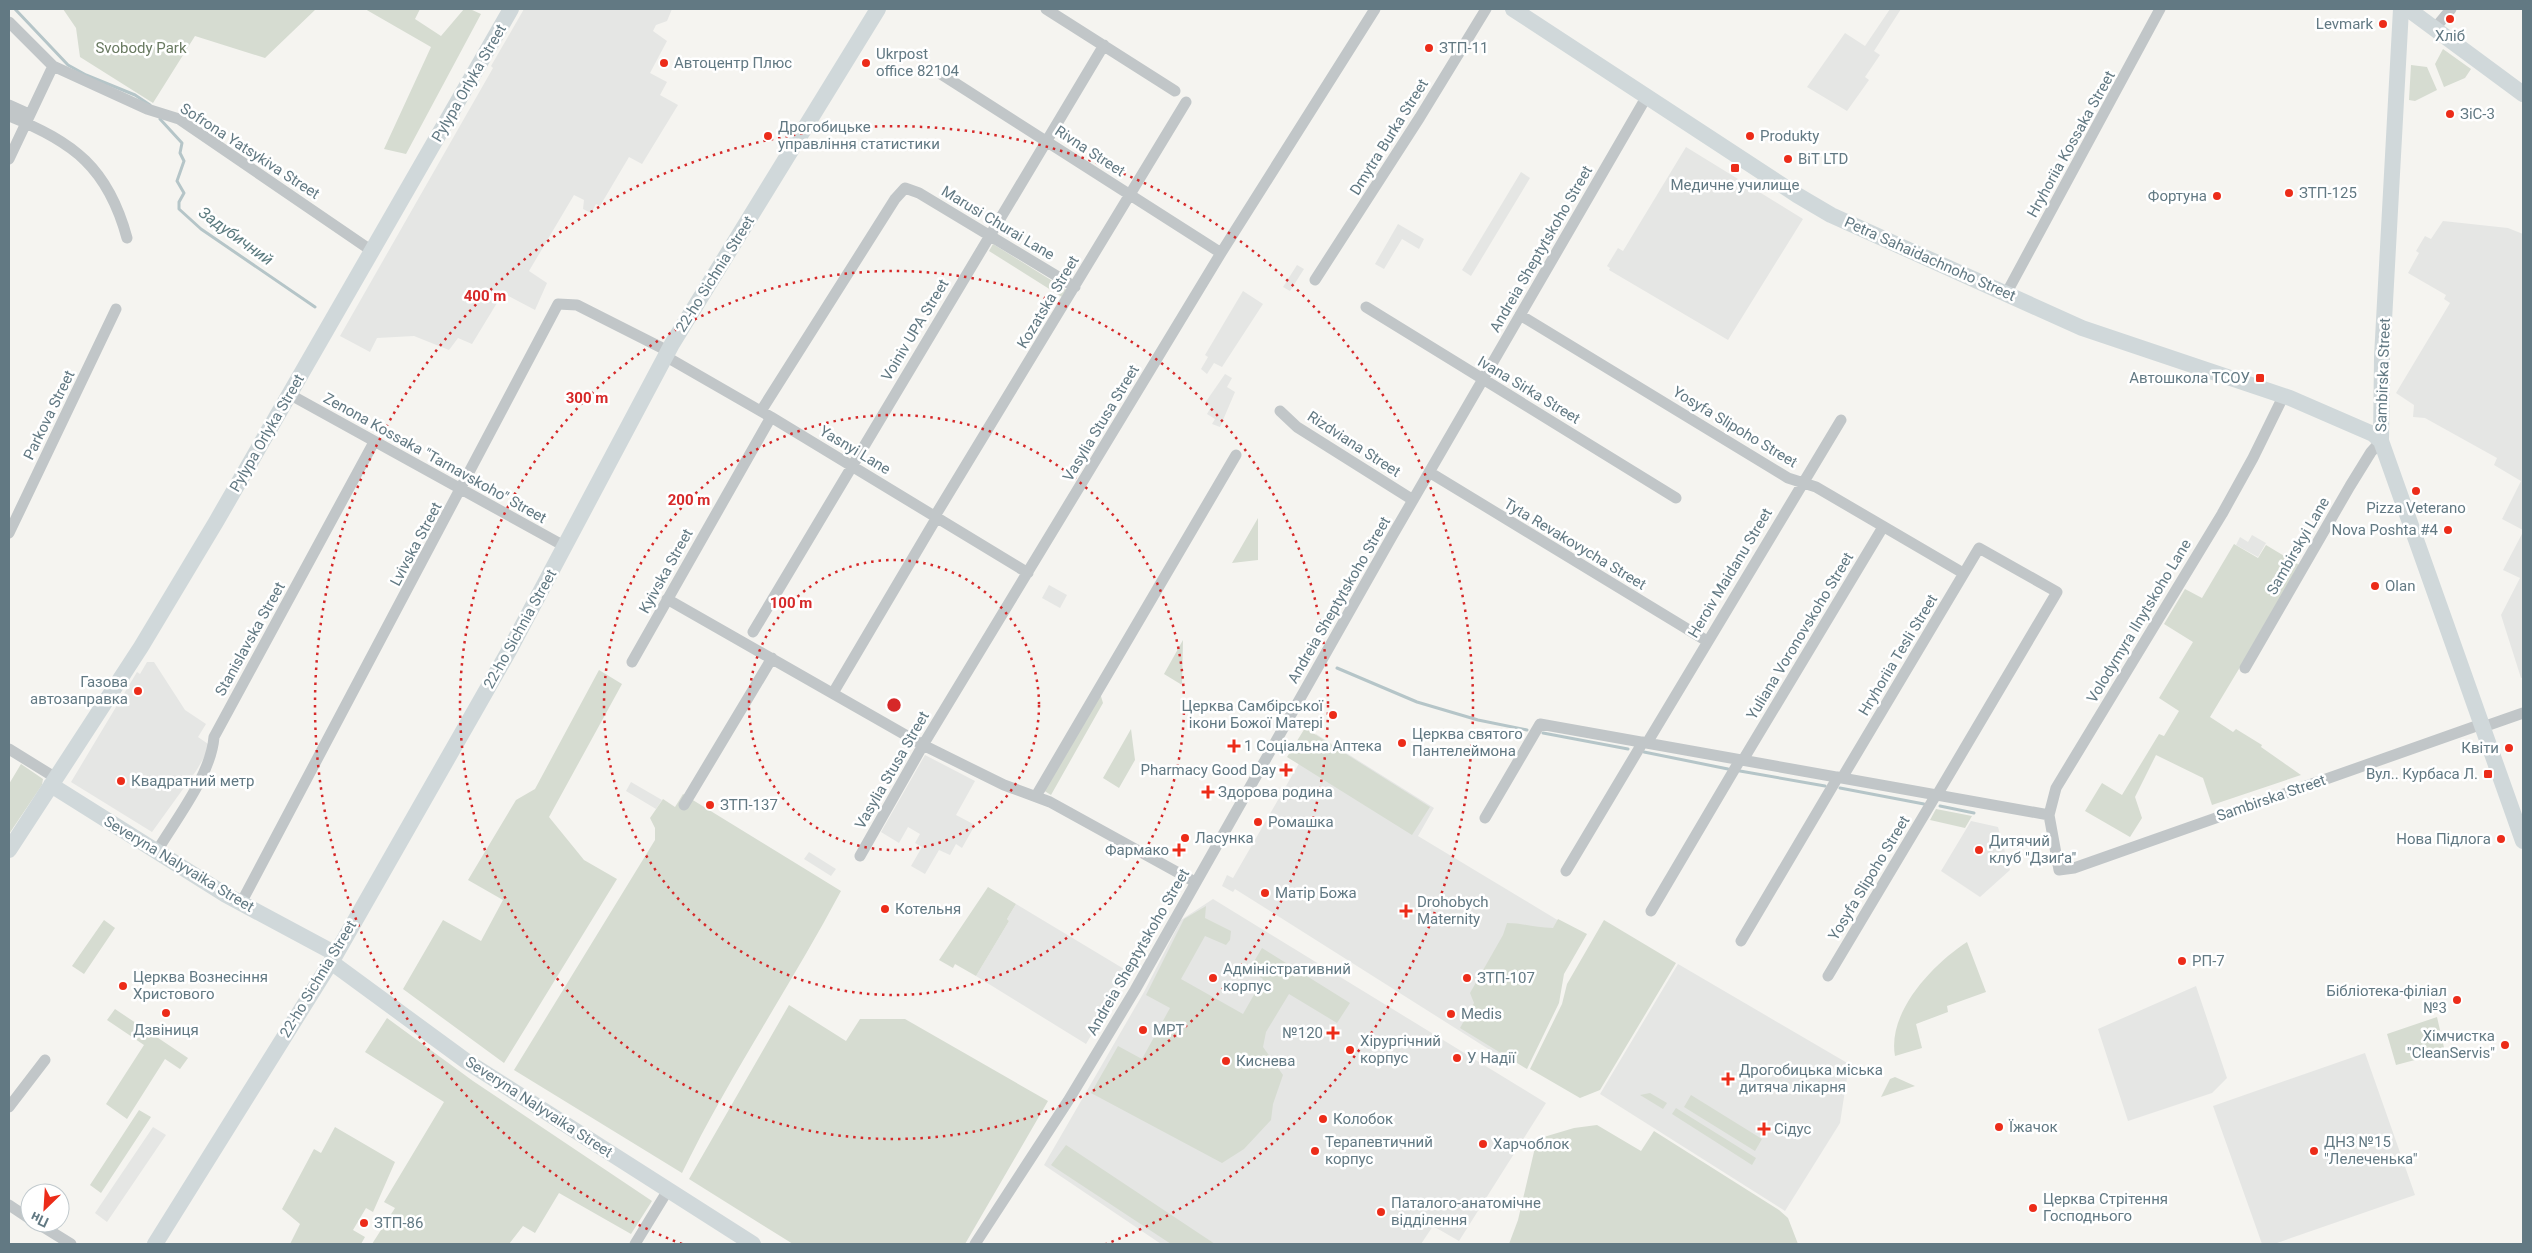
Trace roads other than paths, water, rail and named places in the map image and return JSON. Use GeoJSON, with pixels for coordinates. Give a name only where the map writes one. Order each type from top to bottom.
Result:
{"type":"FeatureCollection","features":[{"type":"Feature","properties":{"kind":"main road","name":"Pylypa Orlyka Street"},"geometry":{"type":"LineString","coordinates":[[9,850],[141,646],[511,9]]}},
{"type":"Feature","properties":{"kind":"main road","name":"22-ho Sichnia Street"},"geometry":{"type":"LineString","coordinates":[[155,1244],[333,958],[566,547],[667,354],[878,9]]}},
{"type":"Feature","properties":{"kind":"main road","name":"Petra Sahaidachnoho Street"},"geometry":{"type":"LineString","coordinates":[[1513,9],[1797,195],[1831,215],[2082,328],[2284,396],[2373,434],[2381,441]]}},
{"type":"Feature","properties":{"kind":"main road","name":"Sambirska Street"},"geometry":{"type":"LineString","coordinates":[[2401,9],[2382,357],[2381,441],[2523,841]]}},
{"type":"Feature","properties":{"kind":"main road"},"geometry":{"type":"LineString","coordinates":[[2408,9],[2436,27],[2523,94]]}},
{"type":"Feature","properties":{"kind":"main road","name":"Severyna Nalyvaika Street"},"geometry":{"type":"LineString","coordinates":[[53,782],[157,851],[333,958],[466,1061],[754,1244]]}},
{"type":"Feature","properties":{"kind":"street"},"geometry":{"type":"LineString","coordinates":[[1046,9],[1175,91]]}},
{"type":"Feature","properties":{"kind":"street","name":"Vasylia Stusa Street"},"geometry":{"type":"LineString","coordinates":[[860,856],[923,745],[1222,253],[1375,9]]}},
{"type":"Feature","properties":{"kind":"street","name":"Dmytra Burka Street"},"geometry":{"type":"LineString","coordinates":[[1315,280],[1420,117],[1486,9]]}},
{"type":"Feature","properties":{"kind":"street","name":"Hryhoriia Kossaka Street"},"geometry":{"type":"LineString","coordinates":[[2006,294],[2160,9]]}},
{"type":"Feature","properties":{"kind":"street"},"geometry":{"type":"LineString","coordinates":[[2436,27],[2450,9]]}},
{"type":"Feature","properties":{"kind":"street","name":"Sofrona Yatsykiva Street"},"geometry":{"type":"LineString","coordinates":[[9,22],[54,66],[147,109],[179,119],[372,250]]}},
{"type":"Feature","properties":{"kind":"street","name":"Voiniv UPA Street"},"geometry":{"type":"LineString","coordinates":[[753,632],[1104,45]]}},
{"type":"Feature","properties":{"kind":"street"},"geometry":{"type":"LineString","coordinates":[[9,158],[54,66]]}},
{"type":"Feature","properties":{"kind":"street","name":"Rivna Street"},"geometry":{"type":"LineString","coordinates":[[941,74],[1222,253]]}},
{"type":"Feature","properties":{"kind":"street","name":"Andreia Sheptytskoho Street"},"geometry":{"type":"LineString","coordinates":[[975,1244],[1082,1077],[1135,990],[1428,472],[1647,96]]}},
{"type":"Feature","properties":{"kind":"street","name":"Kozatska Street"},"geometry":{"type":"LineString","coordinates":[[832,693],[1186,102]]}},
{"type":"Feature","properties":{"kind":"street"},"geometry":{"type":"LineString","coordinates":[[9,105],[80,155],[94,169],[113,197],[120,212],[127,238]]}},
{"type":"Feature","properties":{"kind":"street"},"geometry":{"type":"LineString","coordinates":[[9,116],[27,118]]}},
{"type":"Feature","properties":{"kind":"street","name":"Marusi Churai Lane"},"geometry":{"type":"LineString","coordinates":[[905,188],[918,193],[1076,286]]}},
{"type":"Feature","properties":{"kind":"street","name":"Kyivska Street"},"geometry":{"type":"LineString","coordinates":[[632,662],[766,414],[895,199],[905,188]]}},
{"type":"Feature","properties":{"kind":"street","name":"Lvivska Street"},"geometry":{"type":"LineString","coordinates":[[241,903],[462,490],[558,304],[577,305],[667,354]]}},
{"type":"Feature","properties":{"kind":"street","name":"Ivana Sirka Street"},"geometry":{"type":"LineString","coordinates":[[1366,307],[1676,498]]}},
{"type":"Feature","properties":{"kind":"street","name":"Parkova Street"},"geometry":{"type":"LineString","coordinates":[[9,534],[116,309]]}},
{"type":"Feature","properties":{"kind":"street","name":"Yosyfa Slipoho Street"},"geometry":{"type":"LineString","coordinates":[[1520,315],[1788,478],[1816,487],[1963,574]]}},
{"type":"Feature","properties":{"kind":"street","name":"Yasnyi Lane"},"geometry":{"type":"LineString","coordinates":[[667,354],[1028,573]]}},
{"type":"Feature","properties":{"kind":"street","name":"Zenona Kossaka \"Tarnavskoho\" Street"},"geometry":{"type":"LineString","coordinates":[[289,394],[566,547]]}},
{"type":"Feature","properties":{"kind":"street","name":"Volodymyra Ilnytskoho Lane"},"geometry":{"type":"LineString","coordinates":[[2059,870],[2049,815],[2056,788],[2222,514],[2284,396]]}},
{"type":"Feature","properties":{"kind":"street","name":"Rizdviana Street"},"geometry":{"type":"LineString","coordinates":[[1280,411],[1297,427],[1413,500]]}},
{"type":"Feature","properties":{"kind":"street","name":"Heroiv Maidanu Street"},"geometry":{"type":"LineString","coordinates":[[1566,871],[1841,420]]}},
{"type":"Feature","properties":{"kind":"street","name":"Sambirskyi Lane"},"geometry":{"type":"LineString","coordinates":[[2244,668],[2354,479],[2371,452],[2381,441]]}},
{"type":"Feature","properties":{"kind":"street","name":"Stanislavska Street"},"geometry":{"type":"LineString","coordinates":[[157,851],[204,772],[212,754],[214,738],[374,442]]}},
{"type":"Feature","properties":{"kind":"street"},"geometry":{"type":"LineString","coordinates":[[1036,796],[1236,455]]}},
{"type":"Feature","properties":{"kind":"street","name":"Tyta Revakovycha Street"},"geometry":{"type":"LineString","coordinates":[[1428,472],[1707,641]]}},
{"type":"Feature","properties":{"kind":"street","name":"Yuliana Voronovskoho Street"},"geometry":{"type":"LineString","coordinates":[[1650,911],[1883,527]]}},
{"type":"Feature","properties":{"kind":"street","name":"Yosyfa Slipoho Street"},"geometry":{"type":"LineString","coordinates":[[1828,976],[2057,592],[1979,548]]}},
{"type":"Feature","properties":{"kind":"street","name":"Hryhoriia Tesli Street"},"geometry":{"type":"LineString","coordinates":[[1741,941],[1979,548]]}},
{"type":"Feature","properties":{"kind":"street"},"geometry":{"type":"LineString","coordinates":[[667,600],[923,745],[1004,785],[1036,796],[1195,882]]}},
{"type":"Feature","properties":{"kind":"street"},"geometry":{"type":"LineString","coordinates":[[684,805],[772,658]]}},
{"type":"Feature","properties":{"kind":"street"},"geometry":{"type":"LineString","coordinates":[[2482,725],[2523,713]]}},
{"type":"Feature","properties":{"kind":"street"},"geometry":{"type":"LineString","coordinates":[[1485,818],[1540,724],[2049,815]]}},
{"type":"Feature","properties":{"kind":"street","name":"Sambirska Street"},"geometry":{"type":"LineString","coordinates":[[2059,870],[2092,861],[2482,725]]}},
{"type":"Feature","properties":{"kind":"street","name":"Severyna Nalyvaika Street"},"geometry":{"type":"LineString","coordinates":[[9,749],[53,782]]}},
{"type":"Feature","properties":{"kind":"street"},"geometry":{"type":"LineString","coordinates":[[9,1108],[45,1060]]}},
{"type":"Feature","properties":{"kind":"street"},"geometry":{"type":"LineString","coordinates":[[636,1244],[668,1190]]}},
{"type":"Feature","properties":{"kind":"street"},"geometry":{"type":"LineString","coordinates":[[9,1205],[20,1212]]}},
{"type":"Feature","properties":{"kind":"street"},"geometry":{"type":"LineString","coordinates":[[53,1233],[71,1244]]}},
{"type":"Feature","properties":{"kind":"waterway","name":"Задубичний"},"geometry":{"type":"LineString","coordinates":[[15,9],[68,65],[86,75],[135,95],[150,105]]}},
{"type":"Feature","properties":{"kind":"waterway","name":"Задубичний"},"geometry":{"type":"LineString","coordinates":[[160,119],[182,143],[180,153],[184,161],[177,181],[184,193],[179,202],[179,209],[201,229],[315,307]]}},
{"type":"Feature","properties":{"kind":"waterway"},"geometry":{"type":"LineString","coordinates":[[1337,668],[1417,702],[1478,720],[1527,730]]}},
{"type":"Feature","properties":{"kind":"waterway"},"geometry":{"type":"LineString","coordinates":[[1543,733],[1628,749]]}},
{"type":"Feature","properties":{"kind":"waterway"},"geometry":{"type":"LineString","coordinates":[[1644,752],[1728,769]]}},
{"type":"Feature","properties":{"kind":"waterway"},"geometry":{"type":"LineString","coordinates":[[1740,771],[1825,786]]}},
{"type":"Feature","properties":{"kind":"waterway"},"geometry":{"type":"LineString","coordinates":[[1840,788],[1924,804]]}},
{"type":"Feature","properties":{"kind":"waterway"},"geometry":{"type":"LineString","coordinates":[[1940,806],[1974,813]]}},
{"type":"Feature","properties":{"kind":"place","name":"Хліб"},"geometry":{"type":"Point","coordinates":[2450,19]}},
{"type":"Feature","properties":{"kind":"place","name":"Levmark"},"geometry":{"type":"Point","coordinates":[2383,24]}},
{"type":"Feature","properties":{"kind":"place","name":"ЗТП-11"},"geometry":{"type":"Point","coordinates":[1429,48]}},
{"type":"Feature","properties":{"kind":"place","name":"Автоцентр Плюс"},"geometry":{"type":"Point","coordinates":[664,63]}},
{"type":"Feature","properties":{"kind":"place","name":"Ukrpost office 82104"},"geometry":{"type":"Point","coordinates":[866,63]}},
{"type":"Feature","properties":{"kind":"place","name":"ЗіС-3"},"geometry":{"type":"Point","coordinates":[2450,114]}},
{"type":"Feature","properties":{"kind":"place","name":"Дрогобицьке управління статистики"},"geometry":{"type":"Point","coordinates":[768,136]}},
{"type":"Feature","properties":{"kind":"place","name":"Produkty"},"geometry":{"type":"Point","coordinates":[1750,136]}},
{"type":"Feature","properties":{"kind":"place","name":"BіT LTD"},"geometry":{"type":"Point","coordinates":[1788,159]}},
{"type":"Feature","properties":{"kind":"place","name":"Медичне училище"},"geometry":{"type":"Point","coordinates":[1735,168]}},
{"type":"Feature","properties":{"kind":"place","name":"ЗТП-125"},"geometry":{"type":"Point","coordinates":[2289,193]}},
{"type":"Feature","properties":{"kind":"place","name":"Фортуна"},"geometry":{"type":"Point","coordinates":[2217,196]}},
{"type":"Feature","properties":{"kind":"place","name":"Автошкола ТСОУ"},"geometry":{"type":"Point","coordinates":[2260,378]}},
{"type":"Feature","properties":{"kind":"place","name":"Pizza Veterano"},"geometry":{"type":"Point","coordinates":[2416,491]}},
{"type":"Feature","properties":{"kind":"place","name":"Nova Poshta #4"},"geometry":{"type":"Point","coordinates":[2448,530]}},
{"type":"Feature","properties":{"kind":"place","name":"Olan"},"geometry":{"type":"Point","coordinates":[2375,586]}},
{"type":"Feature","properties":{"kind":"place","name":"Газова автозаправка"},"geometry":{"type":"Point","coordinates":[138,691]}},
{"type":"Feature","properties":{"kind":"place","name":"Церква Самбірської ікони Божої Матері"},"geometry":{"type":"Point","coordinates":[1333,715]}},
{"type":"Feature","properties":{"kind":"place","name":"Церква святого Пантелеймона"},"geometry":{"type":"Point","coordinates":[1402,743]}},
{"type":"Feature","properties":{"kind":"place","name":"1 Соціальна Аптека"},"geometry":{"type":"Point","coordinates":[1234,746]}},
{"type":"Feature","properties":{"kind":"place","name":"Квіти"},"geometry":{"type":"Point","coordinates":[2509,748]}},
{"type":"Feature","properties":{"kind":"place","name":"Pharmacy Good Day"},"geometry":{"type":"Point","coordinates":[1286,770]}},
{"type":"Feature","properties":{"kind":"place","name":"Вул.. Курбаса Л."},"geometry":{"type":"Point","coordinates":[2488,774]}},
{"type":"Feature","properties":{"kind":"place","name":"Квадратний метр"},"geometry":{"type":"Point","coordinates":[121,781]}},
{"type":"Feature","properties":{"kind":"place","name":"Здорова родина"},"geometry":{"type":"Point","coordinates":[1208,792]}},
{"type":"Feature","properties":{"kind":"place","name":"ЗТП-137"},"geometry":{"type":"Point","coordinates":[710,805]}},
{"type":"Feature","properties":{"kind":"place","name":"Ромашка"},"geometry":{"type":"Point","coordinates":[1258,822]}},
{"type":"Feature","properties":{"kind":"place","name":"Ласунка"},"geometry":{"type":"Point","coordinates":[1185,838]}},
{"type":"Feature","properties":{"kind":"place","name":"Нова Підлога"},"geometry":{"type":"Point","coordinates":[2501,839]}},
{"type":"Feature","properties":{"kind":"place","name":"Фармако"},"geometry":{"type":"Point","coordinates":[1179,850]}},
{"type":"Feature","properties":{"kind":"place","name":"Дитячий клуб \"Дзиґа\""},"geometry":{"type":"Point","coordinates":[1979,850]}},
{"type":"Feature","properties":{"kind":"place","name":"Матір Божа"},"geometry":{"type":"Point","coordinates":[1265,893]}},
{"type":"Feature","properties":{"kind":"place","name":"Котельня"},"geometry":{"type":"Point","coordinates":[885,909]}},
{"type":"Feature","properties":{"kind":"place","name":"Drohobych Maternity"},"geometry":{"type":"Point","coordinates":[1406,911]}},
{"type":"Feature","properties":{"kind":"place","name":"РП-7"},"geometry":{"type":"Point","coordinates":[2182,961]}},
{"type":"Feature","properties":{"kind":"place","name":"Адміністративний корпус"},"geometry":{"type":"Point","coordinates":[1213,978]}},
{"type":"Feature","properties":{"kind":"place","name":"ЗТП-107"},"geometry":{"type":"Point","coordinates":[1467,978]}},
{"type":"Feature","properties":{"kind":"place","name":"Церква Вознесіння Христового"},"geometry":{"type":"Point","coordinates":[123,986]}},
{"type":"Feature","properties":{"kind":"place","name":"Бібліотека-філіал №3"},"geometry":{"type":"Point","coordinates":[2457,1000]}},
{"type":"Feature","properties":{"kind":"place","name":"Дзвіниця"},"geometry":{"type":"Point","coordinates":[166,1013]}},
{"type":"Feature","properties":{"kind":"place","name":"Medis"},"geometry":{"type":"Point","coordinates":[1451,1014]}},
{"type":"Feature","properties":{"kind":"place","name":"МРТ"},"geometry":{"type":"Point","coordinates":[1143,1030]}},
{"type":"Feature","properties":{"kind":"place","name":"№120"},"geometry":{"type":"Point","coordinates":[1333,1033]}},
{"type":"Feature","properties":{"kind":"place","name":"Хімчистка \"CleanServis\""},"geometry":{"type":"Point","coordinates":[2505,1045]}},
{"type":"Feature","properties":{"kind":"place","name":"Хірургічний корпус"},"geometry":{"type":"Point","coordinates":[1350,1050]}},
{"type":"Feature","properties":{"kind":"place","name":"У Надії"},"geometry":{"type":"Point","coordinates":[1457,1058]}},
{"type":"Feature","properties":{"kind":"place","name":"Киснева"},"geometry":{"type":"Point","coordinates":[1226,1061]}},
{"type":"Feature","properties":{"kind":"place","name":"Дрогобицька міська дитяча лікарня"},"geometry":{"type":"Point","coordinates":[1728,1079]}},
{"type":"Feature","properties":{"kind":"place","name":"Колобок"},"geometry":{"type":"Point","coordinates":[1323,1119]}},
{"type":"Feature","properties":{"kind":"place","name":"Їжачок"},"geometry":{"type":"Point","coordinates":[1999,1127]}},
{"type":"Feature","properties":{"kind":"place","name":"Сідус"},"geometry":{"type":"Point","coordinates":[1764,1129]}},
{"type":"Feature","properties":{"kind":"place","name":"Харчоблок"},"geometry":{"type":"Point","coordinates":[1483,1144]}},
{"type":"Feature","properties":{"kind":"place","name":"Терапевтичний корпус"},"geometry":{"type":"Point","coordinates":[1315,1151]}},
{"type":"Feature","properties":{"kind":"place","name":"ДНЗ №15 \"Лелеченька\""},"geometry":{"type":"Point","coordinates":[2314,1151]}},
{"type":"Feature","properties":{"kind":"place","name":"Церква Стрітення Господнього"},"geometry":{"type":"Point","coordinates":[2033,1208]}},
{"type":"Feature","properties":{"kind":"place","name":"Паталого-анатомічне відділення"},"geometry":{"type":"Point","coordinates":[1381,1212]}},
{"type":"Feature","properties":{"kind":"place","name":"ЗТП-86"},"geometry":{"type":"Point","coordinates":[364,1223]}},
{"type":"Feature","properties":{"kind":"park label","name":"Svobody Park"},"geometry":{"type":"Point","coordinates":[141,48]}}]}
